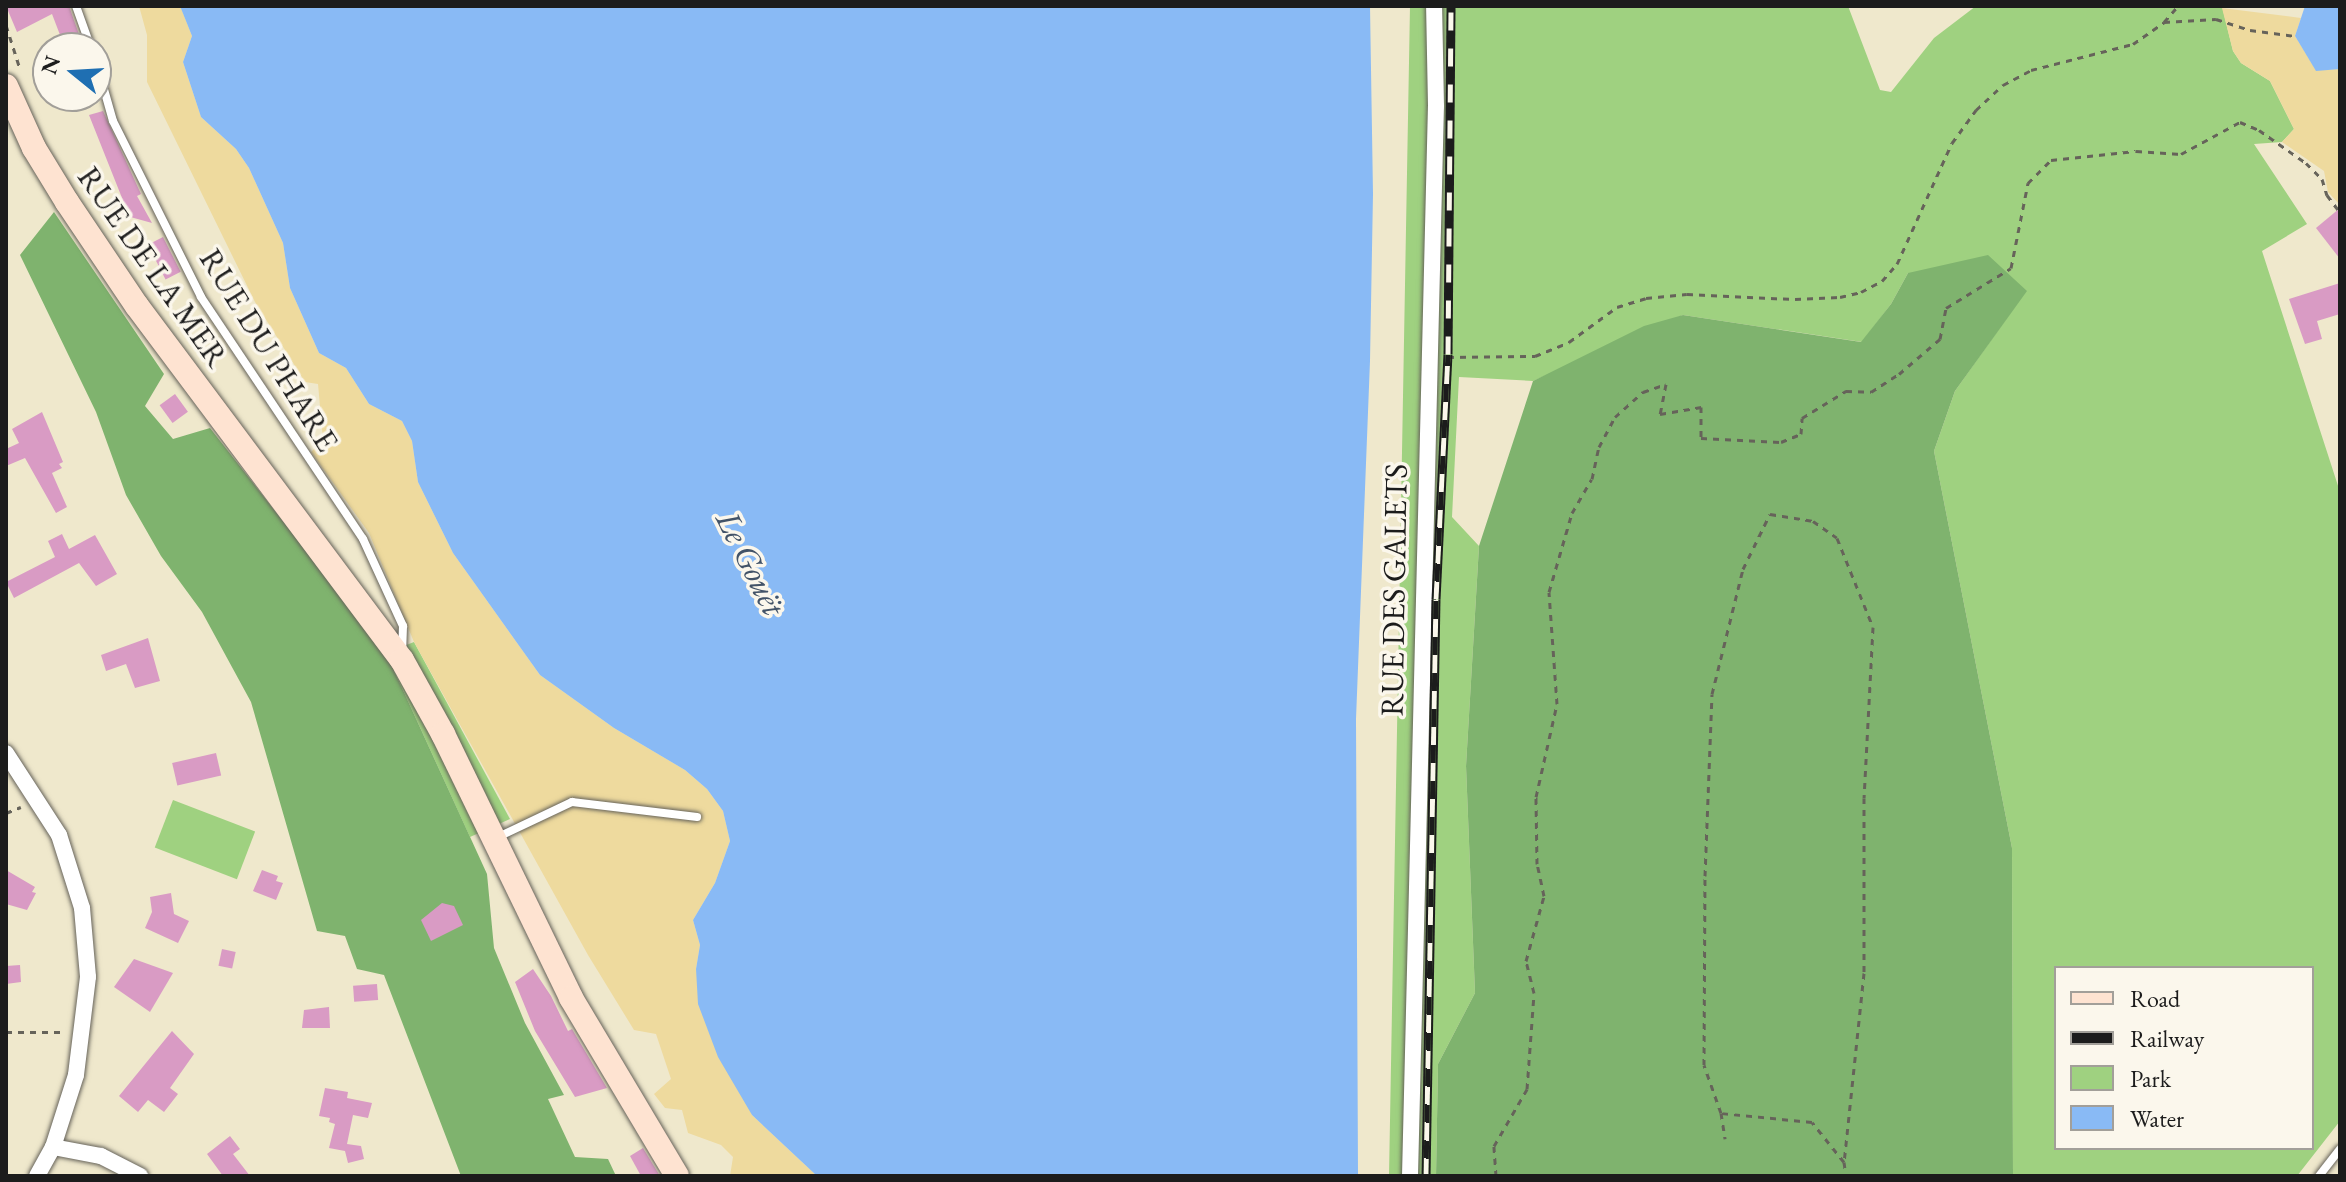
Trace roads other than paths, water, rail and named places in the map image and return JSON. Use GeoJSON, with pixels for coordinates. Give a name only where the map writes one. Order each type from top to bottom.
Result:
{"type":"FeatureCollection","features":[{"type":"Feature","properties":{"kind":"street","name":"RUE DES GALETS"},"geometry":{"type":"LineString","coordinates":[[1410,1176],[1427,359],[1436,106],[1434,6]]}},
{"type":"Feature","properties":{"kind":"street","name":"RUE DE LA MER"},"geometry":{"type":"LineString","coordinates":[[6,86],[34,148],[137,306],[402,660],[571,998],[677,1176]]}},
{"type":"Feature","properties":{"kind":"street"},"geometry":{"type":"LineString","coordinates":[[6,753],[59,835],[82,908],[88,977],[84,1032],[76,1075],[53,1147],[37,1176]]}},
{"type":"Feature","properties":{"kind":"street"},"geometry":{"type":"LineString","coordinates":[[53,1147],[101,1156],[140,1176]]}},
{"type":"Feature","properties":{"kind":"lane"},"geometry":{"type":"LineString","coordinates":[[76,6],[85,32]]}},
{"type":"Feature","properties":{"kind":"lane","name":"RUE DU PHARE"},"geometry":{"type":"LineString","coordinates":[[110,112],[201,297],[363,539],[403,626],[402,660]]}},
{"type":"Feature","properties":{"kind":"lane"},"geometry":{"type":"LineString","coordinates":[[494,839],[572,802],[697,817]]}},
{"type":"Feature","properties":{"kind":"lane"},"geometry":{"type":"LineString","coordinates":[[2319,1176],[2340,1149]]}},
{"type":"Feature","properties":{"kind":"water","name":"Le Gouët"},"geometry":{"type":"Polygon","coordinates":[[[180,6],[1370,6],[1373,194],[1370,361],[1356,719],[1358,1176],[817,1176],[752,1115],[718,1057],[698,1004],[696,969],[700,945],[693,920],[715,883],[730,841],[723,811],[707,789],[685,770],[614,728],[540,675],[453,553],[418,482],[412,441],[402,421],[369,404],[346,368],[319,353],[290,288],[283,243],[249,168],[236,149],[201,117],[183,62],[192,36],[180,6]]]}},
{"type":"Feature","properties":{"kind":"water"},"geometry":{"type":"Polygon","coordinates":[[[2305,6],[2340,6],[2340,69],[2316,71],[2295,36],[2305,6]]]}},
{"type":"Feature","properties":{"kind":"railway"},"geometry":{"type":"LineString","coordinates":[[1426,1176],[1436,599],[1448,354],[1451,6]]}}]}
